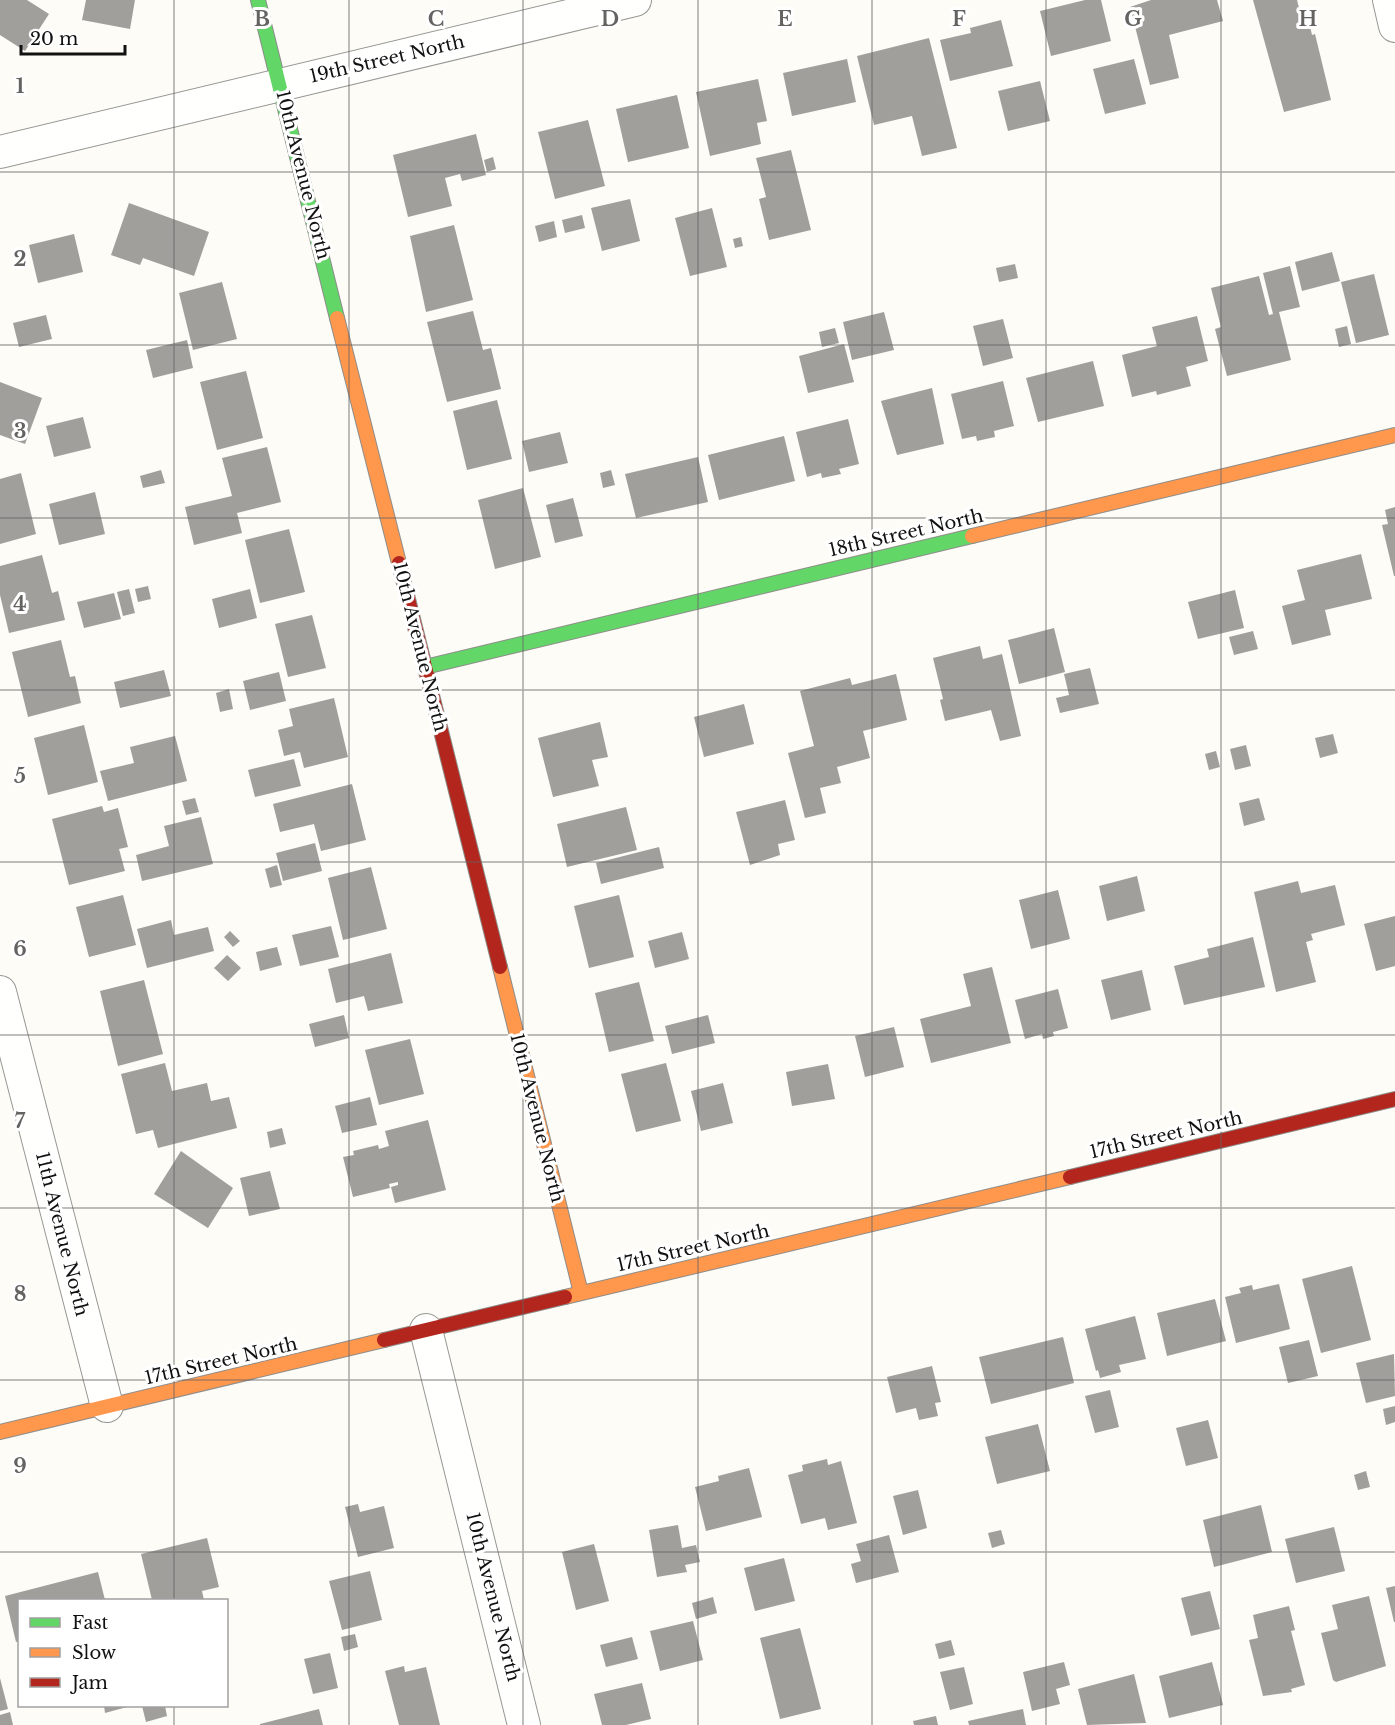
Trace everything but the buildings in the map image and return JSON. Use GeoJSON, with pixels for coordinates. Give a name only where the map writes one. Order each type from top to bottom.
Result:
{"type":"FeatureCollection","features":[{"type":"Feature","properties":{"kind":"street","name":"10th Avenue North"},"geometry":{"type":"LineString","coordinates":[[258,0],[581,1293]]}},
{"type":"Feature","properties":{"kind":"street","name":"19th Street North"},"geometry":{"type":"LineString","coordinates":[[0,152],[635,0]]}},
{"type":"Feature","properties":{"kind":"street"},"geometry":{"type":"LineString","coordinates":[[1389,0],[1395,26]]}},
{"type":"Feature","properties":{"kind":"street","name":"18th Street North"},"geometry":{"type":"LineString","coordinates":[[425,667],[1395,435]]}},
{"type":"Feature","properties":{"kind":"street","name":"11th Avenue North"},"geometry":{"type":"LineString","coordinates":[[0,992],[107,1406]]}},
{"type":"Feature","properties":{"kind":"street","name":"17th Street North"},"geometry":{"type":"LineString","coordinates":[[0,1432],[1395,1099]]}},
{"type":"Feature","properties":{"kind":"street","name":"10th Avenue North"},"geometry":{"type":"LineString","coordinates":[[426,1330],[524,1725]]}},
{"type":"Feature","properties":{"kind":"traffic: fast"},"geometry":{"type":"LineString","coordinates":[[258,0],[337,318]]}},
{"type":"Feature","properties":{"kind":"traffic: fast"},"geometry":{"type":"LineString","coordinates":[[425,667],[972,536]]}},
{"type":"Feature","properties":{"kind":"traffic: slow"},"geometry":{"type":"LineString","coordinates":[[337,318],[399,563]]}},
{"type":"Feature","properties":{"kind":"traffic: slow"},"geometry":{"type":"LineString","coordinates":[[972,536],[1395,435]]}},
{"type":"Feature","properties":{"kind":"traffic: slow"},"geometry":{"type":"LineString","coordinates":[[500,967],[581,1293]]}},
{"type":"Feature","properties":{"kind":"traffic: slow"},"geometry":{"type":"LineString","coordinates":[[565,1297],[1070,1177]]}},
{"type":"Feature","properties":{"kind":"traffic: slow"},"geometry":{"type":"LineString","coordinates":[[0,1432],[384,1340]]}},
{"type":"Feature","properties":{"kind":"traffic: jam"},"geometry":{"type":"LineString","coordinates":[[399,563],[500,967]]}},
{"type":"Feature","properties":{"kind":"traffic: jam"},"geometry":{"type":"LineString","coordinates":[[1070,1177],[1395,1099]]}},
{"type":"Feature","properties":{"kind":"traffic: jam"},"geometry":{"type":"LineString","coordinates":[[384,1340],[565,1297]]}}]}
